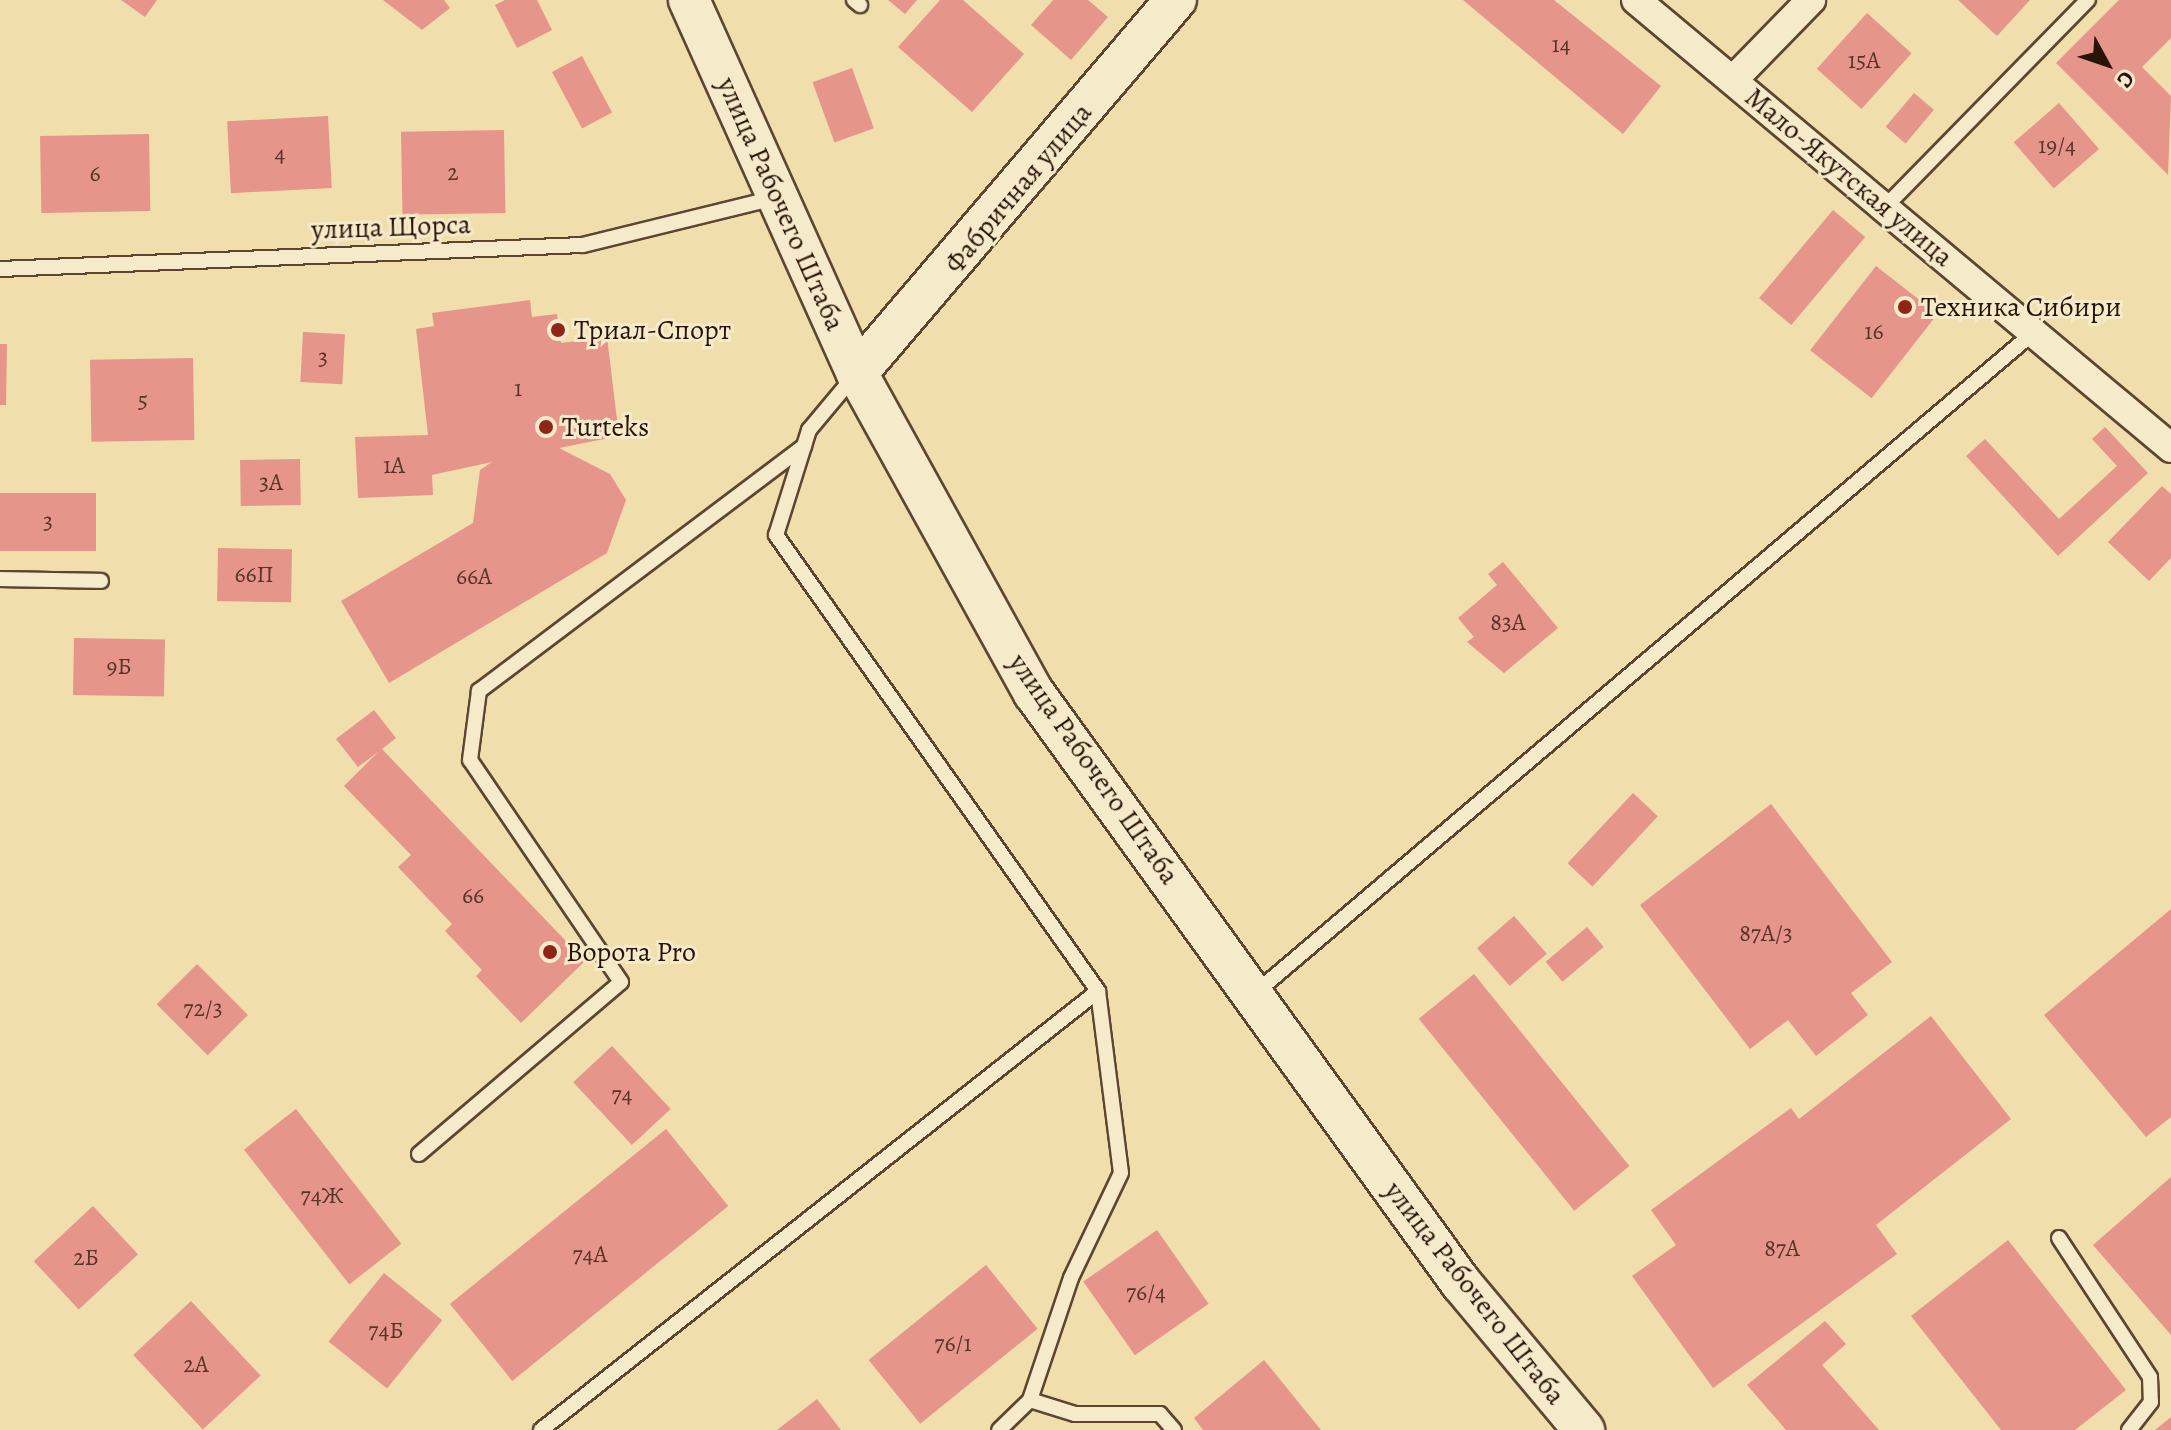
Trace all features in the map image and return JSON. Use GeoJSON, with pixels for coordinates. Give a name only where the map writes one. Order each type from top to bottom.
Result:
{"type":"FeatureCollection","features":[{"type":"Feature","properties":{"kind":"main road","name":"улица Рабочего Штаба"},"geometry":{"type":"LineString","coordinates":[[689,0],[857,373],[1034,693],[1461,1283],[1584,1430]]}},
{"type":"Feature","properties":{"kind":"main road","name":"Фабричная улица"},"geometry":{"type":"LineString","coordinates":[[857,373],[1176,0]]}},
{"type":"Feature","properties":{"kind":"street","name":"Мало-Якутская улица"},"geometry":{"type":"LineString","coordinates":[[1636,0],[2171,448]]}},
{"type":"Feature","properties":{"kind":"street"},"geometry":{"type":"LineString","coordinates":[[1733,80],[1811,0]]}},
{"type":"Feature","properties":{"kind":"lane"},"geometry":{"type":"LineString","coordinates":[[1885,207],[2088,0]]}},
{"type":"Feature","properties":{"kind":"lane","name":"улица Щорса"},"geometry":{"type":"LineString","coordinates":[[0,269],[583,245],[778,197]]}},
{"type":"Feature","properties":{"kind":"lane"},"geometry":{"type":"LineString","coordinates":[[1253,995],[2034,332]]}},
{"type":"Feature","properties":{"kind":"lane"},"geometry":{"type":"LineString","coordinates":[[857,373],[826,405],[804,445],[776,535],[1098,991],[1121,1173],[1071,1278],[1030,1400],[999,1430]]}},
{"type":"Feature","properties":{"kind":"lane"},"geometry":{"type":"LineString","coordinates":[[419,1154],[621,982],[470,760],[479,691],[804,445]]}},
{"type":"Feature","properties":{"kind":"lane"},"geometry":{"type":"LineString","coordinates":[[0,579],[101,581]]}},
{"type":"Feature","properties":{"kind":"lane"},"geometry":{"type":"LineString","coordinates":[[541,1430],[1098,991]]}},
{"type":"Feature","properties":{"kind":"lane"},"geometry":{"type":"LineString","coordinates":[[2059,1238],[2150,1377],[2151,1402],[2129,1430]]}},
{"type":"Feature","properties":{"kind":"lane"},"geometry":{"type":"LineString","coordinates":[[1030,1400],[1075,1414],[1160,1414],[1174,1430]]}},
{"type":"Feature","properties":{"kind":"building"},"geometry":{"type":"Polygon","coordinates":[[[121,0],[157,0],[145,17],[121,0]]]}},
{"type":"Feature","properties":{"kind":"building"},"geometry":{"type":"Polygon","coordinates":[[[383,0],[444,0],[450,8],[422,30],[383,0]]]}},
{"type":"Feature","properties":{"kind":"building"},"geometry":{"type":"Polygon","coordinates":[[[505,0],[537,0],[552,30],[517,48],[495,5],[505,0]]]}},
{"type":"Feature","properties":{"kind":"building"},"geometry":{"type":"Polygon","coordinates":[[[888,0],[917,0],[905,14],[888,0]]]}},
{"type":"Feature","properties":{"kind":"building"},"geometry":{"type":"Polygon","coordinates":[[[940,0],[963,0],[1024,54],[972,112],[898,47],[940,0]]]}},
{"type":"Feature","properties":{"kind":"building"},"geometry":{"type":"Polygon","coordinates":[[[1053,0],[1088,0],[1108,17],[1071,60],[1031,25],[1053,0]]]}},
{"type":"Feature","properties":{"kind":"building"},"geometry":{"type":"Polygon","coordinates":[[[1463,0],[1554,0],[1661,86],[1623,134],[1463,0]]]}},
{"type":"Feature","properties":{"kind":"building"},"geometry":{"type":"Polygon","coordinates":[[[1958,0],[2030,0],[1997,36],[1958,0]]]}},
{"type":"Feature","properties":{"kind":"building"},"geometry":{"type":"Polygon","coordinates":[[[2119,0],[2171,0],[2171,38],[2142,67],[2171,96],[2168,175],[2056,63],[2119,0]]]}},
{"type":"Feature","properties":{"kind":"building"},"geometry":{"type":"Polygon","coordinates":[[[1867,13],[1912,53],[1861,109],[1817,69],[1867,13]]]}},
{"type":"Feature","properties":{"kind":"building"},"geometry":{"type":"Polygon","coordinates":[[[582,56],[612,113],[582,128],[552,72],[582,56]]]}},
{"type":"Feature","properties":{"kind":"building"},"geometry":{"type":"Polygon","coordinates":[[[852,68],[874,128],[834,143],[813,82],[852,68]]]}},
{"type":"Feature","properties":{"kind":"building"},"geometry":{"type":"Polygon","coordinates":[[[1914,93],[1934,110],[1906,143],[1886,127],[1914,93]]]}},
{"type":"Feature","properties":{"kind":"building"},"geometry":{"type":"Polygon","coordinates":[[[2059,103],[2099,149],[2054,188],[2014,142],[2059,103]]]}},
{"type":"Feature","properties":{"kind":"building"},"geometry":{"type":"Polygon","coordinates":[[[328,116],[332,188],[231,193],[227,121],[328,116]]]}},
{"type":"Feature","properties":{"kind":"building"},"geometry":{"type":"Polygon","coordinates":[[[504,130],[505,213],[402,215],[401,132],[504,130]]]}},
{"type":"Feature","properties":{"kind":"building"},"geometry":{"type":"Polygon","coordinates":[[[149,134],[150,211],[41,213],[40,136],[149,134]]]}},
{"type":"Feature","properties":{"kind":"building"},"geometry":{"type":"Polygon","coordinates":[[[1833,210],[1865,237],[1791,325],[1759,298],[1833,210]]]}},
{"type":"Feature","properties":{"kind":"building"},"geometry":{"type":"Polygon","coordinates":[[[1876,266],[1937,314],[1872,398],[1810,350],[1876,266]]]}},
{"type":"Feature","properties":{"kind":"building"},"geometry":{"type":"Polygon","coordinates":[[[530,300],[532,317],[557,314],[561,343],[607,337],[619,436],[559,448],[610,474],[626,500],[607,553],[389,683],[341,601],[473,523],[480,470],[492,462],[432,475],[433,495],[358,498],[355,437],[428,435],[416,329],[434,326],[432,313],[530,300]]]}},
{"type":"Feature","properties":{"kind":"building"},"geometry":{"type":"Polygon","coordinates":[[[303,332],[345,334],[342,384],[300,382],[303,332]]]}},
{"type":"Feature","properties":{"kind":"building"},"geometry":{"type":"Polygon","coordinates":[[[0,344],[7,344],[6,405],[0,405],[0,344]]]}},
{"type":"Feature","properties":{"kind":"building"},"geometry":{"type":"Polygon","coordinates":[[[193,358],[194,440],[91,442],[90,360],[193,358]]]}},
{"type":"Feature","properties":{"kind":"building"},"geometry":{"type":"Polygon","coordinates":[[[2105,427],[2148,473],[2058,556],[1966,456],[1985,439],[2059,519],[2117,466],[2092,439],[2105,427]]]}},
{"type":"Feature","properties":{"kind":"building"},"geometry":{"type":"Polygon","coordinates":[[[300,459],[301,505],[241,506],[240,460],[300,459]]]}},
{"type":"Feature","properties":{"kind":"building"},"geometry":{"type":"Polygon","coordinates":[[[2162,486],[2171,494],[2171,558],[2149,581],[2108,542],[2162,486]]]}},
{"type":"Feature","properties":{"kind":"building"},"geometry":{"type":"Polygon","coordinates":[[[0,493],[96,493],[96,551],[0,551],[0,493]]]}},
{"type":"Feature","properties":{"kind":"building"},"geometry":{"type":"Polygon","coordinates":[[[218,548],[292,549],[291,602],[217,601],[218,548]]]}},
{"type":"Feature","properties":{"kind":"building"},"geometry":{"type":"Polygon","coordinates":[[[1503,562],[1558,628],[1504,673],[1467,642],[1474,637],[1458,618],[1497,585],[1488,574],[1503,562]]]}},
{"type":"Feature","properties":{"kind":"building"},"geometry":{"type":"Polygon","coordinates":[[[74,638],[165,640],[164,697],[73,695],[74,638]]]}},
{"type":"Feature","properties":{"kind":"building"},"geometry":{"type":"Polygon","coordinates":[[[374,710],[396,738],[382,749],[585,961],[521,1023],[476,976],[482,970],[445,931],[452,924],[398,867],[411,855],[344,786],[378,752],[358,767],[336,739],[374,710]]]}},
{"type":"Feature","properties":{"kind":"building"},"geometry":{"type":"Polygon","coordinates":[[[1633,793],[1658,816],[1592,886],[1568,863],[1633,793]]]}},
{"type":"Feature","properties":{"kind":"building"},"geometry":{"type":"Polygon","coordinates":[[[1771,804],[1892,962],[1851,993],[1868,1015],[1816,1056],[1788,1020],[1750,1049],[1640,905],[1771,804]]]}},
{"type":"Feature","properties":{"kind":"building"},"geometry":{"type":"Polygon","coordinates":[[[2171,909],[2171,1117],[2146,1137],[2044,1015],[2171,909]]]}},
{"type":"Feature","properties":{"kind":"building"},"geometry":{"type":"Polygon","coordinates":[[[1514,916],[1547,954],[1510,986],[1477,948],[1514,916]]]}},
{"type":"Feature","properties":{"kind":"building"},"geometry":{"type":"Polygon","coordinates":[[[1587,927],[1604,947],[1562,982],[1546,962],[1587,927]]]}},
{"type":"Feature","properties":{"kind":"building"},"geometry":{"type":"Polygon","coordinates":[[[197,964],[248,1015],[208,1055],[157,1004],[197,964]]]}},
{"type":"Feature","properties":{"kind":"building"},"geometry":{"type":"Polygon","coordinates":[[[1474,974],[1629,1166],[1574,1211],[1419,1019],[1474,974]]]}},
{"type":"Feature","properties":{"kind":"building"},"geometry":{"type":"Polygon","coordinates":[[[1931,1016],[2011,1119],[1876,1225],[1897,1254],[1713,1388],[1632,1276],[1676,1245],[1651,1210],[1791,1108],[1799,1119],[1931,1016]]]}},
{"type":"Feature","properties":{"kind":"building"},"geometry":{"type":"Polygon","coordinates":[[[612,1046],[671,1109],[632,1145],[573,1082],[612,1046]]]}},
{"type":"Feature","properties":{"kind":"building"},"geometry":{"type":"Polygon","coordinates":[[[296,1109],[401,1244],[349,1284],[244,1150],[296,1109]]]}},
{"type":"Feature","properties":{"kind":"building"},"geometry":{"type":"Polygon","coordinates":[[[666,1129],[728,1206],[512,1381],[450,1304],[666,1129]]]}},
{"type":"Feature","properties":{"kind":"building"},"geometry":{"type":"Polygon","coordinates":[[[2171,1177],[2171,1335],[2093,1245],[2171,1177]]]}},
{"type":"Feature","properties":{"kind":"building"},"geometry":{"type":"Polygon","coordinates":[[[93,1206],[138,1254],[79,1310],[34,1261],[93,1206]]]}},
{"type":"Feature","properties":{"kind":"building"},"geometry":{"type":"Polygon","coordinates":[[[1157,1230],[1209,1304],[1135,1355],[1083,1282],[1157,1230]]]}},
{"type":"Feature","properties":{"kind":"building"},"geometry":{"type":"Polygon","coordinates":[[[2008,1240],[2126,1390],[2075,1430],[2001,1430],[1911,1316],[2008,1240]]]}},
{"type":"Feature","properties":{"kind":"building"},"geometry":{"type":"Polygon","coordinates":[[[986,1265],[1038,1329],[920,1424],[869,1360],[986,1265]]]}},
{"type":"Feature","properties":{"kind":"building"},"geometry":{"type":"Polygon","coordinates":[[[384,1273],[442,1320],[387,1389],[329,1341],[384,1273]]]}},
{"type":"Feature","properties":{"kind":"building"},"geometry":{"type":"Polygon","coordinates":[[[191,1301],[261,1376],[203,1429],[133,1355],[191,1301]]]}},
{"type":"Feature","properties":{"kind":"building"},"geometry":{"type":"Polygon","coordinates":[[[1825,1321],[1846,1344],[1822,1365],[1879,1430],[1786,1430],[1747,1385],[1825,1321]]]}},
{"type":"Feature","properties":{"kind":"building"},"geometry":{"type":"Polygon","coordinates":[[[1264,1360],[1321,1430],[1203,1430],[1194,1418],[1264,1360]]]}},
{"type":"Feature","properties":{"kind":"building"},"geometry":{"type":"Polygon","coordinates":[[[817,1399],[841,1430],[777,1430],[817,1399]]]}},
{"type":"Feature","properties":{"kind":"building"},"geometry":{"type":"Polygon","coordinates":[[[2171,1417],[2171,1430],[2155,1430],[2171,1417]]]}},
{"type":"Feature","properties":{"kind":"place","name":"Техника Сибири"},"geometry":{"type":"Point","coordinates":[1905,307]}},
{"type":"Feature","properties":{"kind":"place","name":"Триал-Спорт"},"geometry":{"type":"Point","coordinates":[558,330]}},
{"type":"Feature","properties":{"kind":"place","name":"Turteks"},"geometry":{"type":"Point","coordinates":[546,427]}},
{"type":"Feature","properties":{"kind":"place","name":"Ворота Pro"},"geometry":{"type":"Point","coordinates":[550,952]}}]}
